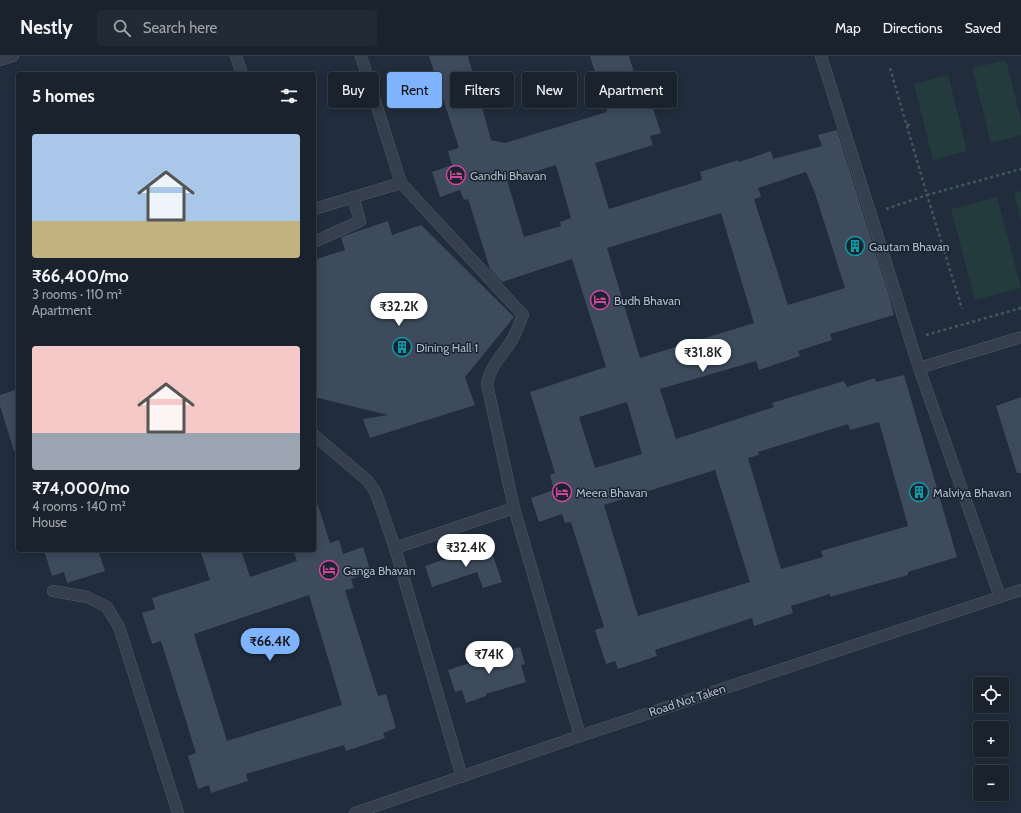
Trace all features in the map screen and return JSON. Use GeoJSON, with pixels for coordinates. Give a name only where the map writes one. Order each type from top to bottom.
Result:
{"type":"FeatureCollection","features":[{"type":"Feature","properties":{"kind":"lane"},"geometry":{"type":"LineString","coordinates":[[0,60],[13,56]]}},
{"type":"Feature","properties":{"kind":"lane"},"geometry":{"type":"LineString","coordinates":[[236,56],[241,72]]}},
{"type":"Feature","properties":{"kind":"lane"},"geometry":{"type":"LineString","coordinates":[[361,56],[401,182],[523,315],[516,333],[489,375],[487,384],[514,508],[580,736]]}},
{"type":"Feature","properties":{"kind":"lane"},"geometry":{"type":"LineString","coordinates":[[821,56],[919,368],[1000,597]]}},
{"type":"Feature","properties":{"kind":"lane"},"geometry":{"type":"LineString","coordinates":[[316,208],[401,182]]}},
{"type":"Feature","properties":{"kind":"lane"},"geometry":{"type":"LineString","coordinates":[[316,241],[360,221],[353,197]]}},
{"type":"Feature","properties":{"kind":"lane"},"geometry":{"type":"LineString","coordinates":[[919,368],[1021,337]]}},
{"type":"Feature","properties":{"kind":"lane"},"geometry":{"type":"LineString","coordinates":[[316,438],[368,481],[379,498],[462,777]]}},
{"type":"Feature","properties":{"kind":"lane"},"geometry":{"type":"LineString","coordinates":[[395,548],[514,508]]}},
{"type":"Feature","properties":{"kind":"lane","name":"Road Not Taken"},"geometry":{"type":"LineString","coordinates":[[355,813],[580,736],[1021,590]]}},
{"type":"Feature","properties":{"kind":"lane"},"geometry":{"type":"LineString","coordinates":[[53,591],[88,597],[107,607],[119,626],[178,813]]}},
{"type":"Feature","properties":{"kind":"path"},"geometry":{"type":"LineString","coordinates":[[890,68],[962,309]]}},
{"type":"Feature","properties":{"kind":"path"},"geometry":{"type":"LineString","coordinates":[[907,125],[912,124]]}},
{"type":"Feature","properties":{"kind":"path"},"geometry":{"type":"LineString","coordinates":[[870,214],[1021,169]]}},
{"type":"Feature","properties":{"kind":"path"},"geometry":{"type":"LineString","coordinates":[[944,251],[949,250]]}},
{"type":"Feature","properties":{"kind":"path"},"geometry":{"type":"LineString","coordinates":[[911,340],[1021,308]]}},
{"type":"Feature","properties":{"kind":"green space"},"geometry":{"type":"Polygon","coordinates":[[[1006,60],[1021,120],[1021,135],[991,143],[972,68],[1006,60]]]}},
{"type":"Feature","properties":{"kind":"green space"},"geometry":{"type":"Polygon","coordinates":[[[948,75],[967,151],[933,160],[914,84],[948,75]]]}},
{"type":"Feature","properties":{"kind":"green space"},"geometry":{"type":"Polygon","coordinates":[[[1021,191],[1021,220],[1014,193],[1021,191]]]}},
{"type":"Feature","properties":{"kind":"green space"},"geometry":{"type":"Polygon","coordinates":[[[997,197],[1021,288],[975,300],[951,209],[997,197]]]}},
{"type":"Feature","properties":{"kind":"building"},"geometry":{"type":"Polygon","coordinates":[[[429,56],[468,56],[472,72],[450,72],[450,108],[482,108],[491,140],[505,143],[607,112],[606,108],[653,108],[661,133],[650,136],[653,145],[595,163],[609,209],[702,180],[700,172],[738,160],[739,162],[771,151],[773,159],[822,146],[818,135],[837,130],[894,315],[830,334],[832,340],[798,351],[800,356],[759,370],[756,361],[660,389],[676,439],[774,407],[772,403],[844,381],[847,387],[875,378],[876,382],[904,375],[957,557],[908,572],[908,575],[830,597],[830,594],[791,606],[793,613],[754,626],[752,618],[655,650],[657,656],[618,669],[615,661],[606,664],[595,630],[604,627],[571,522],[565,523],[562,514],[539,522],[531,498],[554,490],[550,475],[555,473],[530,392],[606,367],[572,259],[502,282],[490,269],[468,199],[464,200],[460,190],[440,197],[432,172],[452,165],[448,151],[459,148],[442,96],[442,72],[434,72],[429,56]],[[556,165],[507,180],[524,237],[561,226],[560,222],[571,218],[556,165]],[[806,172],[758,188],[761,197],[754,199],[788,305],[845,288],[815,193],[806,172]],[[721,213],[607,248],[640,358],[754,323],[721,213]],[[627,402],[579,417],[595,468],[642,454],[627,402]],[[879,422],[850,430],[848,424],[758,452],[759,455],[748,458],[781,569],[823,557],[821,551],[908,526],[879,422]],[[715,470],[604,505],[638,616],[750,582],[715,470]]]}},
{"type":"Feature","properties":{"kind":"building"},"geometry":{"type":"Polygon","coordinates":[[[590,56],[629,56],[634,72],[595,72],[590,56]]]}},
{"type":"Feature","properties":{"kind":"building","name":"Dining Hall 1"},"geometry":{"type":"Polygon","coordinates":[[[388,221],[392,235],[421,225],[514,317],[465,377],[475,405],[370,438],[363,419],[388,415],[316,397],[316,259],[345,250],[341,237],[388,221]]]}},
{"type":"Feature","properties":{"kind":"building"},"geometry":{"type":"Polygon","coordinates":[[[16,390],[16,450],[14,451],[0,406],[0,395],[16,390]]]}},
{"type":"Feature","properties":{"kind":"building"},"geometry":{"type":"Polygon","coordinates":[[[1021,397],[1021,473],[1017,473],[996,406],[1021,397]]]}},
{"type":"Feature","properties":{"kind":"building"},"geometry":{"type":"Polygon","coordinates":[[[318,505],[330,543],[339,540],[343,554],[363,547],[371,573],[351,579],[354,588],[345,590],[378,696],[386,694],[396,728],[383,733],[385,738],[346,751],[344,745],[246,774],[248,781],[211,793],[209,785],[198,789],[188,756],[196,753],[161,641],[152,644],[142,613],[155,609],[152,598],[210,580],[201,552],[242,552],[250,577],[297,561],[294,552],[316,552],[316,506],[318,505]],[[309,595],[194,634],[227,741],[342,705],[309,595]]]}},
{"type":"Feature","properties":{"kind":"building"},"geometry":{"type":"Polygon","coordinates":[[[489,544],[502,582],[483,588],[477,572],[432,587],[425,566],[489,544]]]}},
{"type":"Feature","properties":{"kind":"building"},"geometry":{"type":"Polygon","coordinates":[[[45,552],[99,552],[105,571],[67,583],[64,572],[52,576],[45,552]]]}},
{"type":"Feature","properties":{"kind":"building"},"geometry":{"type":"Polygon","coordinates":[[[520,647],[525,664],[521,665],[526,682],[486,694],[486,696],[466,703],[462,690],[455,692],[448,670],[520,647]]]}},
{"type":"Feature","properties":{"kind":"place","name":"Gandhi Bhavan"},"geometry":{"type":"Point","coordinates":[456,175]}},
{"type":"Feature","properties":{"kind":"place","name":"Gautam Bhavan"},"geometry":{"type":"Point","coordinates":[855,246]}},
{"type":"Feature","properties":{"kind":"place","name":"Budh Bhavan"},"geometry":{"type":"Point","coordinates":[600,300]}},
{"type":"Feature","properties":{"kind":"place","name":"Dining Hall 1"},"geometry":{"type":"Point","coordinates":[402,347]}},
{"type":"Feature","properties":{"kind":"place","name":"Meera Bhavan"},"geometry":{"type":"Point","coordinates":[562,492]}},
{"type":"Feature","properties":{"kind":"place","name":"Malviya Bhavan"},"geometry":{"type":"Point","coordinates":[919,492]}},
{"type":"Feature","properties":{"kind":"place","name":"Ganga Bhavan"},"geometry":{"type":"Point","coordinates":[329,570]}}]}
